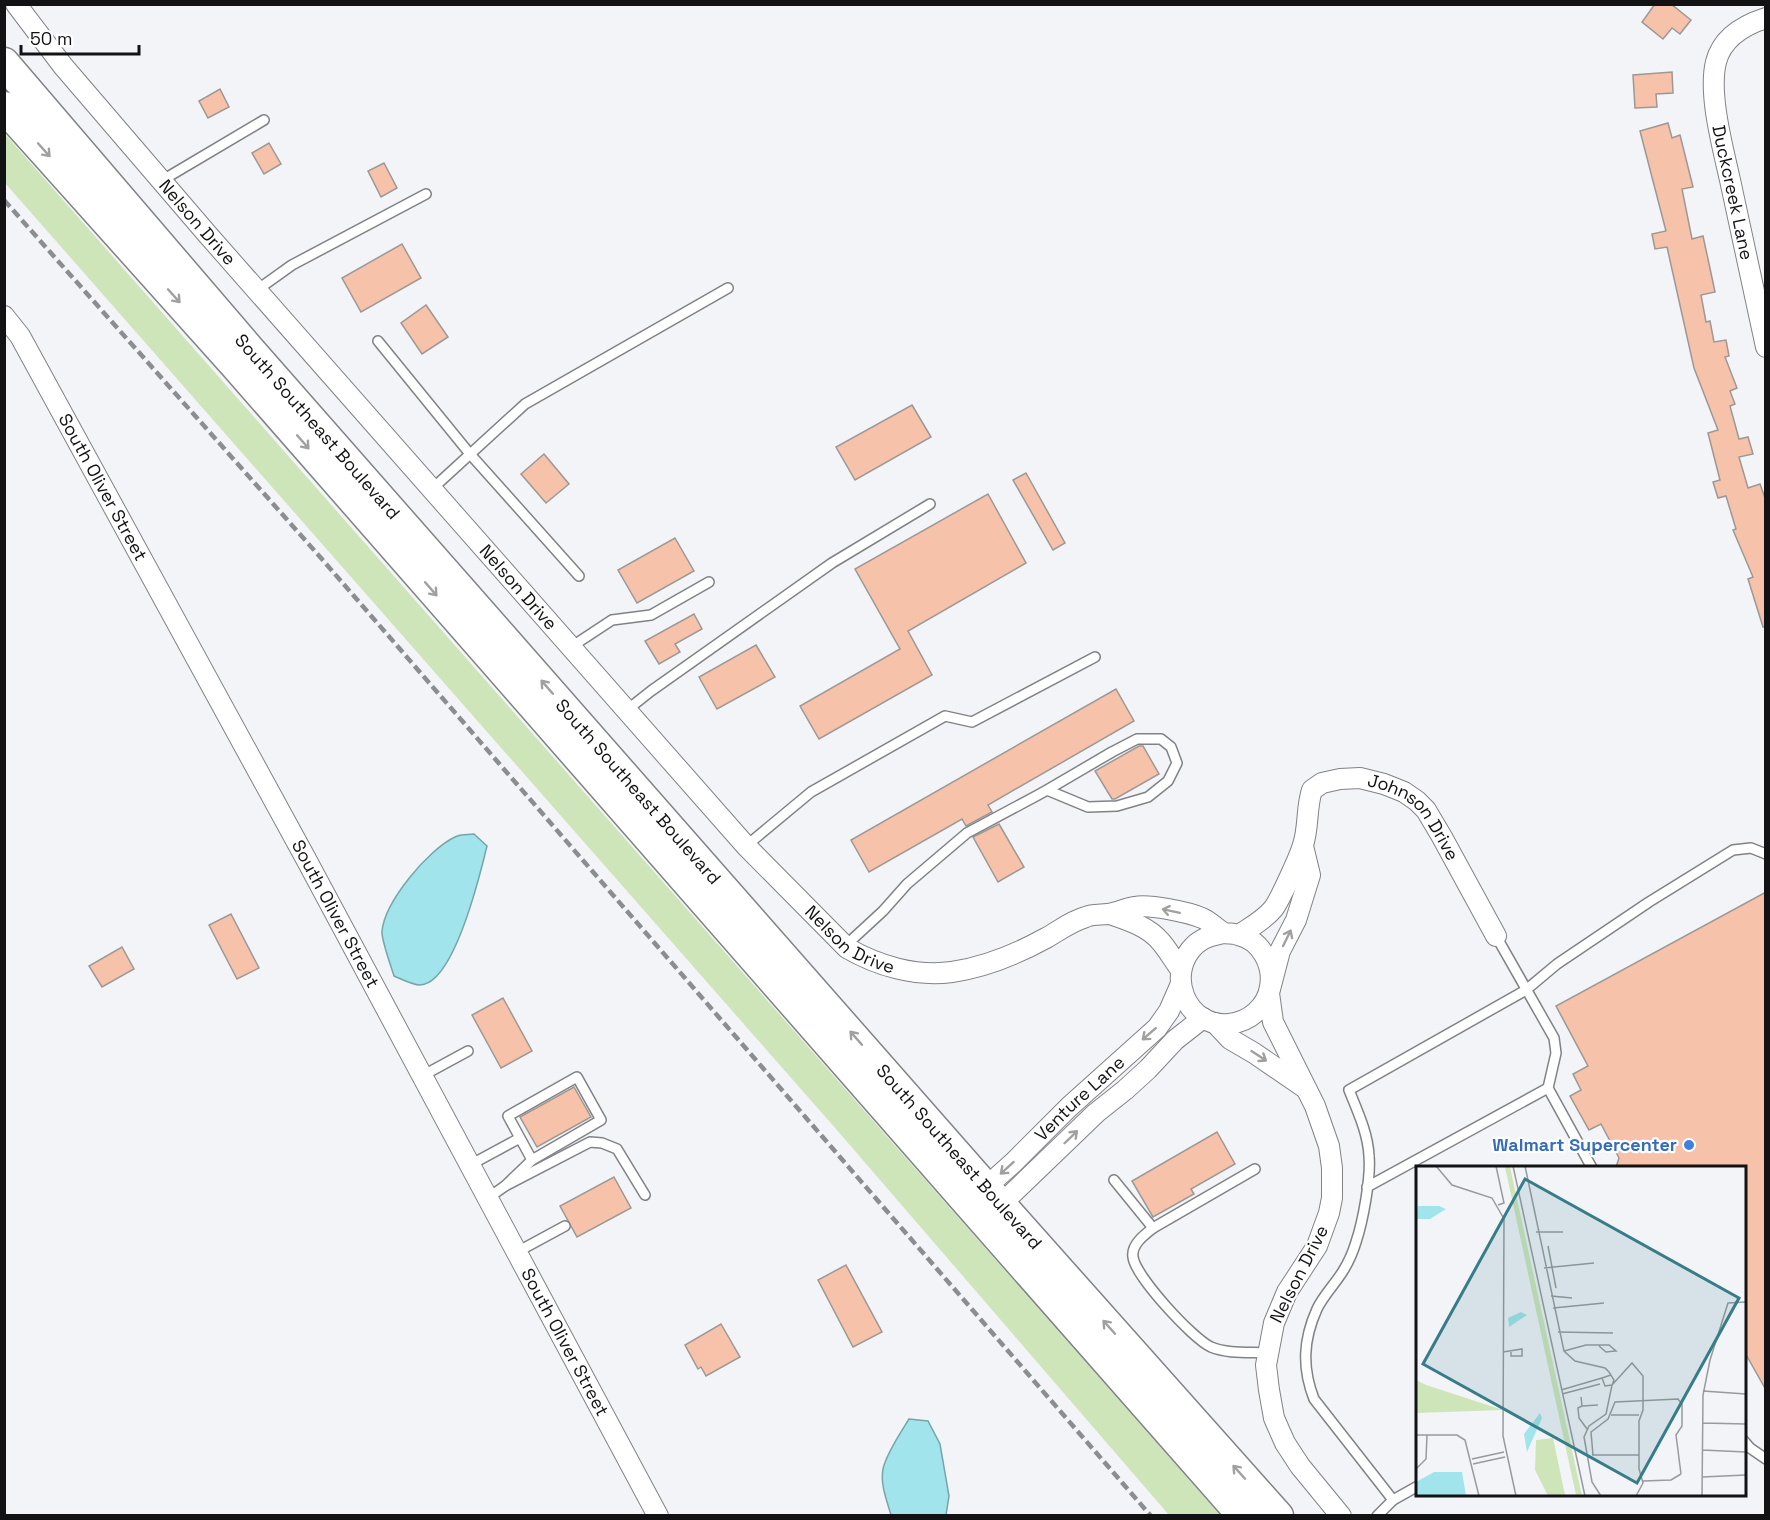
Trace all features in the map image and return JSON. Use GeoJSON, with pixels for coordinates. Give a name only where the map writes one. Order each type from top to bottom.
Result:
{"type":"FeatureCollection","features":[{"type":"Feature","properties":{"kind":"main road","name":"South Southeast Boulevard"},"geometry":{"type":"LineString","coordinates":[[4,63],[984,1204],[1243,1515]]}},
{"type":"Feature","properties":{"kind":"main road","name":"South Southeast Boulevard"},"geometry":{"type":"LineString","coordinates":[[4,107],[984,1204],[1278,1515]]}},
{"type":"Feature","properties":{"kind":"street","name":"Nelson Drive"},"geometry":{"type":"LineString","coordinates":[[16,4],[63,66],[256,290],[746,846],[844,946],[868,960],[894,967],[921,972],[951,972],[1014,954],[1087,916],[1110,914],[1136,906],[1164,909],[1203,918],[1232,934]]}},
{"type":"Feature","properties":{"kind":"street","name":"Duckcreek Lane"},"geometry":{"type":"LineString","coordinates":[[1766,18],[1743,27],[1728,41],[1716,61],[1715,100],[1766,347]]}},
{"type":"Feature","properties":{"kind":"street","name":"South Oliver Street"},"geometry":{"type":"LineString","coordinates":[[4,316],[20,336],[300,848],[658,1515]]}},
{"type":"Feature","properties":{"kind":"street","name":"Johnson Drive"},"geometry":{"type":"LineString","coordinates":[[1304,846],[1308,802],[1312,790],[1322,783],[1360,778],[1404,792],[1426,810],[1496,936]]}},
{"type":"Feature","properties":{"kind":"street"},"geometry":{"type":"LineString","coordinates":[[1180,978],[1186,956],[1196,944],[1209,936],[1232,934],[1259,922],[1274,908],[1304,846]]}},
{"type":"Feature","properties":{"kind":"street"},"geometry":{"type":"LineString","coordinates":[[1110,914],[1133,922],[1160,940],[1180,978],[1184,999],[1192,1010],[1209,1021],[1229,1024],[1248,1018],[1263,1005],[1269,993],[1280,951],[1296,920],[1310,875],[1304,846]]}},
{"type":"Feature","properties":{"kind":"street"},"geometry":{"type":"LineString","coordinates":[[1232,934],[1252,941],[1263,951],[1272,979],[1269,993]]}},
{"type":"Feature","properties":{"kind":"street","name":"Venture Lane"},"geometry":{"type":"LineString","coordinates":[[984,1204],[1029,1148],[1069,1107],[1157,1028],[1169,1011],[1180,978]]}},
{"type":"Feature","properties":{"kind":"street","name":"Nelson Drive"},"geometry":{"type":"LineString","coordinates":[[1269,993],[1273,1022],[1315,1106],[1329,1146],[1332,1168],[1332,1198],[1324,1229],[1317,1246],[1287,1292],[1274,1323],[1266,1365],[1269,1390],[1274,1418],[1286,1443],[1300,1466],[1341,1515]]}},
{"type":"Feature","properties":{"kind":"street","name":"Nelson Drive"},"geometry":{"type":"LineString","coordinates":[[1209,1021],[1230,1040],[1254,1053],[1305,1088]]}},
{"type":"Feature","properties":{"kind":"street","name":"Venture Lane"},"geometry":{"type":"LineString","coordinates":[[984,1204],[1125,1090],[1174,1040],[1209,1021]]}},
{"type":"Feature","properties":{"kind":"lane"},"geometry":{"type":"LineString","coordinates":[[161,180],[264,120]]}},
{"type":"Feature","properties":{"kind":"lane"},"geometry":{"type":"LineString","coordinates":[[256,290],[292,265],[426,194]]}},
{"type":"Feature","properties":{"kind":"lane"},"geometry":{"type":"LineString","coordinates":[[432,489],[525,404],[728,288]]}},
{"type":"Feature","properties":{"kind":"lane"},"geometry":{"type":"LineString","coordinates":[[378,342],[470,454],[579,576]]}},
{"type":"Feature","properties":{"kind":"lane"},"geometry":{"type":"LineString","coordinates":[[627,710],[832,563],[930,504]]}},
{"type":"Feature","properties":{"kind":"lane"},"geometry":{"type":"LineString","coordinates":[[571,646],[612,620],[651,615],[709,582]]}},
{"type":"Feature","properties":{"kind":"lane"},"geometry":{"type":"LineString","coordinates":[[746,846],[811,792],[945,716],[972,722],[1095,657]]}},
{"type":"Feature","properties":{"kind":"lane"},"geometry":{"type":"LineString","coordinates":[[844,946],[883,911],[907,884],[967,833],[1112,752],[1137,739],[1161,739],[1171,747],[1177,763],[1168,781],[1148,797],[1117,806],[1088,807],[1047,790]]}},
{"type":"Feature","properties":{"kind":"lane"},"geometry":{"type":"LineString","coordinates":[[1393,1500],[1314,1399],[1308,1382],[1305,1361],[1317,1308],[1344,1269],[1356,1242],[1362,1218],[1370,1155],[1366,1136],[1349,1090],[1526,990],[1557,964],[1734,850],[1751,848],[1766,854]]}},
{"type":"Feature","properties":{"kind":"lane"},"geometry":{"type":"LineString","coordinates":[[1496,936],[1554,1038],[1556,1053],[1548,1088],[1591,1166]]}},
{"type":"Feature","properties":{"kind":"lane"},"geometry":{"type":"LineString","coordinates":[[422,1076],[468,1051]]}},
{"type":"Feature","properties":{"kind":"lane"},"geometry":{"type":"LineString","coordinates":[[506,1186],[532,1160],[602,1120],[577,1077],[508,1116],[532,1160]]}},
{"type":"Feature","properties":{"kind":"lane"},"geometry":{"type":"LineString","coordinates":[[1367,1187],[1548,1088]]}},
{"type":"Feature","properties":{"kind":"lane"},"geometry":{"type":"LineString","coordinates":[[470,1166],[520,1138]]}},
{"type":"Feature","properties":{"kind":"lane"},"geometry":{"type":"LineString","coordinates":[[488,1198],[506,1186],[590,1142],[602,1143],[617,1149],[645,1196]]}},
{"type":"Feature","properties":{"kind":"lane"},"geometry":{"type":"LineString","coordinates":[[1255,1170],[1153,1228],[1135,1245],[1132,1255],[1137,1269],[1176,1319],[1202,1342],[1214,1348],[1237,1352],[1267,1353]]}},
{"type":"Feature","properties":{"kind":"lane"},"geometry":{"type":"LineString","coordinates":[[1114,1180],[1153,1228]]}},
{"type":"Feature","properties":{"kind":"lane"},"geometry":{"type":"LineString","coordinates":[[517,1252],[565,1226]]}},
{"type":"Feature","properties":{"kind":"lane"},"geometry":{"type":"LineString","coordinates":[[1746,1443],[1766,1459]]}},
{"type":"Feature","properties":{"kind":"lane"},"geometry":{"type":"LineString","coordinates":[[1377,1515],[1393,1500],[1416,1487]]}},
{"type":"Feature","properties":{"kind":"green space"},"geometry":{"type":"Polygon","coordinates":[[[5,134],[1220,1515],[1169,1515],[836,1129],[5,183],[5,134]]]}},
{"type":"Feature","properties":{"kind":"water"},"geometry":{"type":"Polygon","coordinates":[[[474,834],[487,846],[464,926],[444,967],[432,980],[420,985],[394,976],[382,935],[391,905],[410,877],[433,853],[455,837],[474,834]]]}},
{"type":"Feature","properties":{"kind":"water"},"geometry":{"type":"Polygon","coordinates":[[[909,1419],[928,1421],[940,1444],[949,1496],[946,1515],[891,1515],[883,1486],[883,1469],[890,1450],[909,1419]]]}},
{"type":"Feature","properties":{"kind":"building"},"geometry":{"type":"Polygon","coordinates":[[[1655,4],[1671,4],[1691,20],[1680,34],[1672,28],[1663,39],[1642,22],[1655,4]]]}},
{"type":"Feature","properties":{"kind":"building"},"geometry":{"type":"Polygon","coordinates":[[[1672,72],[1673,93],[1656,94],[1657,107],[1635,108],[1633,75],[1672,72]]]}},
{"type":"Feature","properties":{"kind":"building"},"geometry":{"type":"Polygon","coordinates":[[[220,89],[229,107],[208,118],[199,101],[220,89]]]}},
{"type":"Feature","properties":{"kind":"building"},"geometry":{"type":"Polygon","coordinates":[[[1668,123],[1672,138],[1680,135],[1693,187],[1682,189],[1692,239],[1703,236],[1715,292],[1701,295],[1706,322],[1710,321],[1714,342],[1726,340],[1729,356],[1725,357],[1737,388],[1730,391],[1735,404],[1730,406],[1739,439],[1748,437],[1753,454],[1739,457],[1748,488],[1760,484],[1766,501],[1766,626],[1763,627],[1748,579],[1753,577],[1733,530],[1736,529],[1726,496],[1718,498],[1713,482],[1720,480],[1708,433],[1718,430],[1694,368],[1667,247],[1655,249],[1652,234],[1666,231],[1640,131],[1668,123]]]}},
{"type":"Feature","properties":{"kind":"building"},"geometry":{"type":"Polygon","coordinates":[[[269,143],[281,164],[264,174],[252,153],[269,143]]]}},
{"type":"Feature","properties":{"kind":"building"},"geometry":{"type":"Polygon","coordinates":[[[384,163],[397,188],[381,197],[368,171],[384,163]]]}},
{"type":"Feature","properties":{"kind":"building"},"geometry":{"type":"Polygon","coordinates":[[[402,244],[421,278],[361,312],[342,278],[402,244]]]}},
{"type":"Feature","properties":{"kind":"building"},"geometry":{"type":"Polygon","coordinates":[[[426,305],[448,337],[422,354],[401,323],[426,305]]]}},
{"type":"Feature","properties":{"kind":"building"},"geometry":{"type":"Polygon","coordinates":[[[912,405],[931,437],[855,480],[836,447],[912,405]]]}},
{"type":"Feature","properties":{"kind":"building"},"geometry":{"type":"Polygon","coordinates":[[[544,454],[569,484],[546,503],[521,474],[544,454]]]}},
{"type":"Feature","properties":{"kind":"building"},"geometry":{"type":"Polygon","coordinates":[[[1026,473],[1065,543],[1053,550],[1013,480],[1026,473]]]}},
{"type":"Feature","properties":{"kind":"building"},"geometry":{"type":"Polygon","coordinates":[[[988,494],[1026,563],[908,631],[932,675],[819,739],[800,706],[900,649],[855,569],[988,494]]]}},
{"type":"Feature","properties":{"kind":"building"},"geometry":{"type":"Polygon","coordinates":[[[675,538],[694,571],[637,603],[618,570],[675,538]]]}},
{"type":"Feature","properties":{"kind":"building"},"geometry":{"type":"Polygon","coordinates":[[[694,614],[702,629],[675,644],[680,652],[659,664],[645,641],[694,614]]]}},
{"type":"Feature","properties":{"kind":"building"},"geometry":{"type":"Polygon","coordinates":[[[756,645],[775,677],[717,709],[699,677],[756,645]]]}},
{"type":"Feature","properties":{"kind":"building"},"geometry":{"type":"Polygon","coordinates":[[[1116,689],[1134,721],[988,805],[992,812],[966,826],[962,819],[869,872],[851,840],[1116,689]]]}},
{"type":"Feature","properties":{"kind":"building"},"geometry":{"type":"Polygon","coordinates":[[[1139,746],[1143,746],[1159,774],[1112,799],[1095,771],[1139,746]]]}},
{"type":"Feature","properties":{"kind":"building"},"geometry":{"type":"Polygon","coordinates":[[[999,824],[1024,867],[998,882],[973,837],[999,824]]]}},
{"type":"Feature","properties":{"kind":"building","name":"Walmart Supercenter"},"geometry":{"type":"Polygon","coordinates":[[[1766,892],[1766,1390],[1746,1355],[1746,1166],[1616,1166],[1619,1158],[1601,1124],[1589,1130],[1570,1096],[1581,1090],[1573,1074],[1588,1066],[1556,1006],[1766,892]]]}},
{"type":"Feature","properties":{"kind":"building"},"geometry":{"type":"Polygon","coordinates":[[[231,914],[259,968],[237,979],[209,925],[231,914]]]}},
{"type":"Feature","properties":{"kind":"building"},"geometry":{"type":"Polygon","coordinates":[[[122,947],[134,969],[102,987],[89,966],[122,947]]]}},
{"type":"Feature","properties":{"kind":"building"},"geometry":{"type":"Polygon","coordinates":[[[503,998],[532,1051],[501,1068],[472,1015],[503,998]]]}},
{"type":"Feature","properties":{"kind":"building"},"geometry":{"type":"Polygon","coordinates":[[[574,1087],[591,1117],[537,1147],[520,1117],[574,1087]]]}},
{"type":"Feature","properties":{"kind":"building"},"geometry":{"type":"Polygon","coordinates":[[[1217,1132],[1235,1164],[1191,1189],[1194,1194],[1153,1217],[1132,1181],[1217,1132]]]}},
{"type":"Feature","properties":{"kind":"building"},"geometry":{"type":"Polygon","coordinates":[[[614,1177],[631,1208],[577,1237],[560,1206],[614,1177]]]}},
{"type":"Feature","properties":{"kind":"building"},"geometry":{"type":"Polygon","coordinates":[[[846,1265],[882,1332],[853,1347],[818,1280],[846,1265]]]}},
{"type":"Feature","properties":{"kind":"building"},"geometry":{"type":"Polygon","coordinates":[[[721,1324],[740,1357],[706,1376],[701,1367],[698,1369],[685,1345],[721,1324]]]}},
{"type":"Feature","properties":{"kind":"railway"},"geometry":{"type":"LineString","coordinates":[[4,200],[321,558],[1151,1516]]}},
{"type":"Feature","properties":{"kind":"place","name":"Walmart Supercenter"},"geometry":{"type":"Point","coordinates":[1689,1145]}}]}
